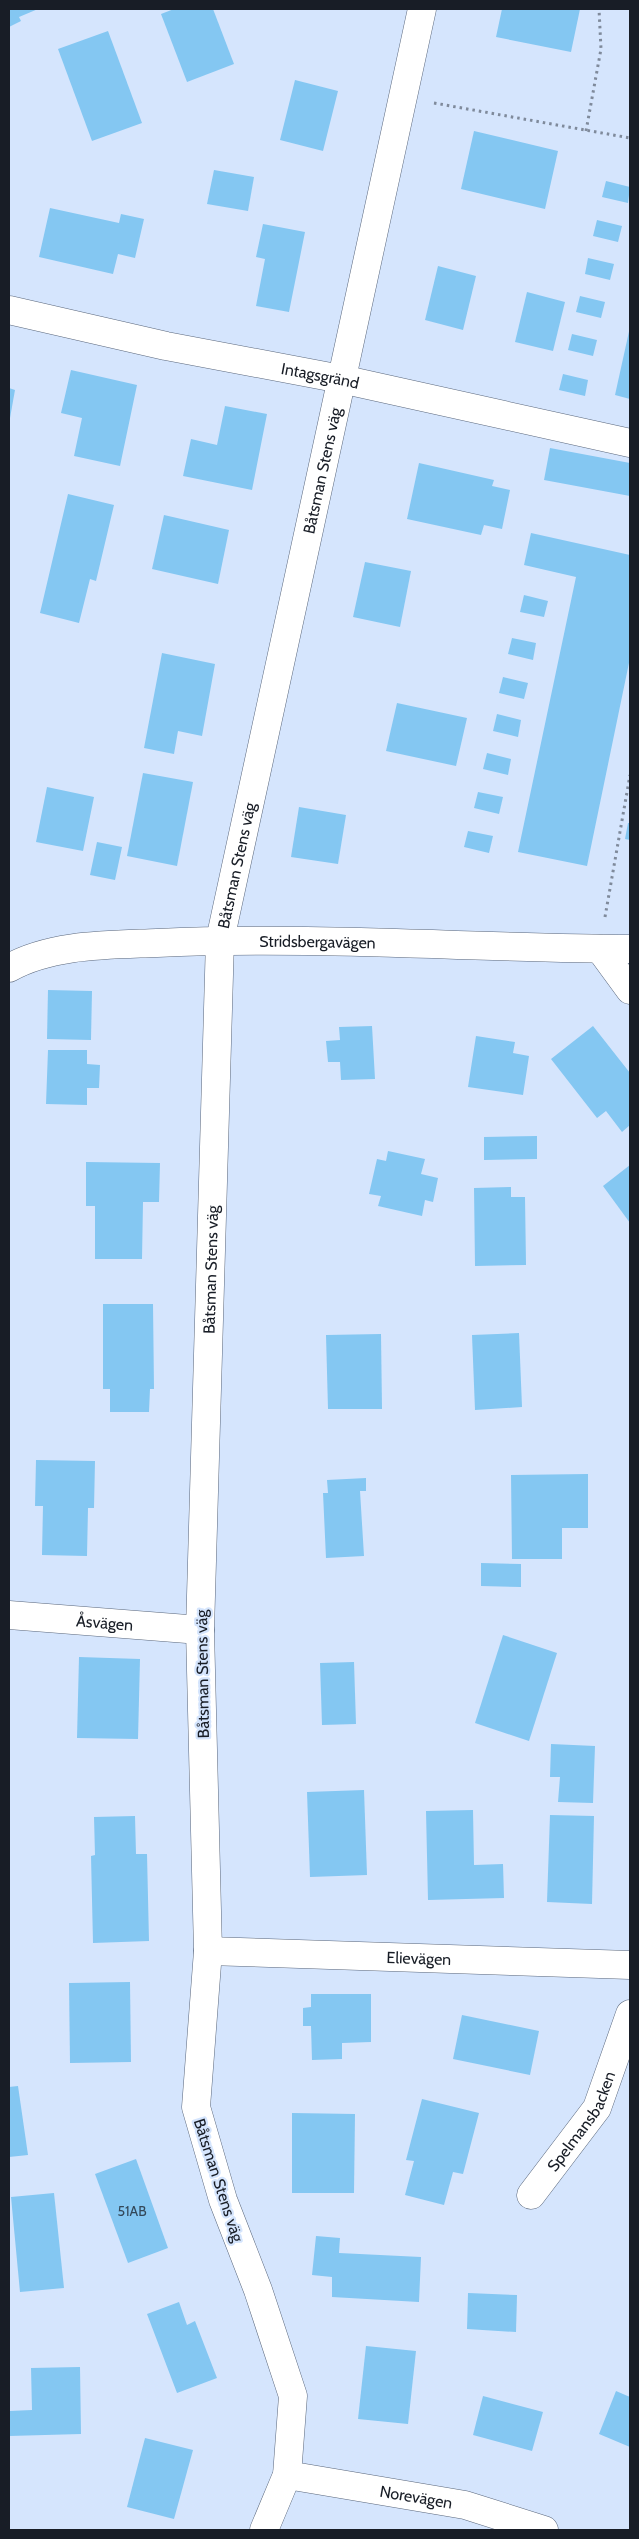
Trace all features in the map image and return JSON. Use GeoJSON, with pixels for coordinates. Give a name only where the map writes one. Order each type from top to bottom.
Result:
{"type":"FeatureCollection","features":[{"type":"Feature","properties":{"kind":"street","name":"Båtsman Stens väg"},"geometry":{"type":"LineString","coordinates":[[264,2530],[287,2475],[293,2396],[258,2290],[223,2200],[196,2107],[208,1951],[200,1630],[220,940],[422,9]]}},
{"type":"Feature","properties":{"kind":"street","name":"Intagsgränd"},"geometry":{"type":"LineString","coordinates":[[9,310],[166,346],[341,379],[630,443]]}},
{"type":"Feature","properties":{"kind":"street","name":"Stridsbergavägen"},"geometry":{"type":"LineString","coordinates":[[9,968],[26,958],[93,946],[220,940],[630,949]]}},
{"type":"Feature","properties":{"kind":"street"},"geometry":{"type":"LineString","coordinates":[[600,949],[630,990]]}},
{"type":"Feature","properties":{"kind":"street","name":"Åsvägen"},"geometry":{"type":"LineString","coordinates":[[9,1615],[200,1630]]}},
{"type":"Feature","properties":{"kind":"street","name":"Elievägen"},"geometry":{"type":"LineString","coordinates":[[208,1951],[630,1965]]}},
{"type":"Feature","properties":{"kind":"street","name":"Spelmansbacken"},"geometry":{"type":"LineString","coordinates":[[531,2195],[597,2108],[630,2014]]}},
{"type":"Feature","properties":{"kind":"street","name":"Norevägen"},"geometry":{"type":"LineString","coordinates":[[287,2475],[465,2505],[544,2530]]}},
{"type":"Feature","properties":{"kind":"path"},"geometry":{"type":"LineString","coordinates":[[586,131],[601,49],[599,9]]}},
{"type":"Feature","properties":{"kind":"path"},"geometry":{"type":"LineString","coordinates":[[403,97],[630,138]]}},
{"type":"Feature","properties":{"kind":"path"},"geometry":{"type":"LineString","coordinates":[[600,949],[630,775]]}},
{"type":"Feature","properties":{"kind":"building"},"geometry":{"type":"Polygon","coordinates":[[[9,9],[38,9],[19,17],[21,21],[9,27],[9,9]]]}},
{"type":"Feature","properties":{"kind":"building"},"geometry":{"type":"Polygon","coordinates":[[[174,9],[213,9],[234,64],[187,82],[161,14],[174,9]]]}},
{"type":"Feature","properties":{"kind":"building"},"geometry":{"type":"Polygon","coordinates":[[[502,9],[580,9],[571,52],[496,37],[502,9]]]}},
{"type":"Feature","properties":{"kind":"building"},"geometry":{"type":"Polygon","coordinates":[[[108,31],[142,123],[92,141],[58,49],[108,31]]]}},
{"type":"Feature","properties":{"kind":"building"},"geometry":{"type":"Polygon","coordinates":[[[295,80],[338,91],[323,151],[280,140],[295,80]]]}},
{"type":"Feature","properties":{"kind":"building"},"geometry":{"type":"Polygon","coordinates":[[[474,131],[558,151],[545,209],[461,189],[474,131]]]}},
{"type":"Feature","properties":{"kind":"building"},"geometry":{"type":"Polygon","coordinates":[[[214,170],[254,177],[248,211],[207,204],[214,170]]]}},
{"type":"Feature","properties":{"kind":"building"},"geometry":{"type":"Polygon","coordinates":[[[606,181],[630,187],[628,203],[602,197],[606,181]]]}},
{"type":"Feature","properties":{"kind":"building"},"geometry":{"type":"Polygon","coordinates":[[[50,208],[119,223],[121,214],[144,219],[135,258],[118,254],[113,274],[39,257],[50,208]]]}},
{"type":"Feature","properties":{"kind":"building"},"geometry":{"type":"Polygon","coordinates":[[[597,220],[622,226],[618,242],[593,236],[597,220]]]}},
{"type":"Feature","properties":{"kind":"building"},"geometry":{"type":"Polygon","coordinates":[[[263,224],[305,232],[289,312],[256,306],[265,259],[256,257],[263,224]]]}},
{"type":"Feature","properties":{"kind":"building"},"geometry":{"type":"Polygon","coordinates":[[[588,258],[614,264],[610,280],[585,274],[588,258]]]}},
{"type":"Feature","properties":{"kind":"building"},"geometry":{"type":"Polygon","coordinates":[[[438,266],[476,276],[463,330],[425,320],[438,266]]]}},
{"type":"Feature","properties":{"kind":"building"},"geometry":{"type":"Polygon","coordinates":[[[527,292],[565,302],[553,351],[515,342],[527,292]]]}},
{"type":"Feature","properties":{"kind":"building"},"geometry":{"type":"Polygon","coordinates":[[[580,296],[605,302],[601,318],[576,312],[580,296]]]}},
{"type":"Feature","properties":{"kind":"building"},"geometry":{"type":"Polygon","coordinates":[[[630,327],[630,399],[615,395],[630,327]]]}},
{"type":"Feature","properties":{"kind":"building"},"geometry":{"type":"Polygon","coordinates":[[[572,334],[597,340],[593,356],[568,350],[572,334]]]}},
{"type":"Feature","properties":{"kind":"building"},"geometry":{"type":"Polygon","coordinates":[[[71,370],[137,385],[120,466],[74,456],[82,418],[61,413],[71,370]]]}},
{"type":"Feature","properties":{"kind":"building"},"geometry":{"type":"Polygon","coordinates":[[[563,374],[588,380],[585,396],[559,390],[563,374]]]}},
{"type":"Feature","properties":{"kind":"building"},"geometry":{"type":"Polygon","coordinates":[[[9,388],[15,390],[10,418],[9,418],[9,388]]]}},
{"type":"Feature","properties":{"kind":"building"},"geometry":{"type":"Polygon","coordinates":[[[225,406],[267,414],[252,490],[183,476],[191,439],[217,445],[225,406]]]}},
{"type":"Feature","properties":{"kind":"building"},"geometry":{"type":"Polygon","coordinates":[[[550,448],[630,463],[630,496],[544,480],[550,448]]]}},
{"type":"Feature","properties":{"kind":"building"},"geometry":{"type":"Polygon","coordinates":[[[419,463],[494,480],[492,486],[510,490],[502,529],[484,525],[481,535],[407,519],[419,463]]]}},
{"type":"Feature","properties":{"kind":"building"},"geometry":{"type":"Polygon","coordinates":[[[68,494],[114,505],[96,581],[90,579],[79,623],[40,613],[68,494]]]}},
{"type":"Feature","properties":{"kind":"building"},"geometry":{"type":"Polygon","coordinates":[[[164,515],[229,530],[218,584],[152,569],[164,515]]]}},
{"type":"Feature","properties":{"kind":"building"},"geometry":{"type":"Polygon","coordinates":[[[531,533],[630,555],[630,658],[587,866],[518,852],[576,577],[524,565],[531,533]]]}},
{"type":"Feature","properties":{"kind":"building"},"geometry":{"type":"Polygon","coordinates":[[[365,562],[411,571],[400,627],[353,617],[365,562]]]}},
{"type":"Feature","properties":{"kind":"building"},"geometry":{"type":"Polygon","coordinates":[[[524,595],[548,601],[544,617],[520,612],[524,595]]]}},
{"type":"Feature","properties":{"kind":"building"},"geometry":{"type":"Polygon","coordinates":[[[512,638],[536,643],[533,660],[508,654],[512,638]]]}},
{"type":"Feature","properties":{"kind":"building"},"geometry":{"type":"Polygon","coordinates":[[[162,653],[215,664],[202,736],[178,731],[174,754],[144,748],[162,653]]]}},
{"type":"Feature","properties":{"kind":"building"},"geometry":{"type":"Polygon","coordinates":[[[503,677],[528,683],[524,699],[499,693],[503,677]]]}},
{"type":"Feature","properties":{"kind":"building"},"geometry":{"type":"Polygon","coordinates":[[[397,703],[467,718],[456,766],[386,751],[397,703]]]}},
{"type":"Feature","properties":{"kind":"building"},"geometry":{"type":"Polygon","coordinates":[[[497,714],[521,720],[518,737],[493,731],[497,714]]]}},
{"type":"Feature","properties":{"kind":"building"},"geometry":{"type":"Polygon","coordinates":[[[487,753],[511,759],[508,775],[483,769],[487,753]]]}},
{"type":"Feature","properties":{"kind":"building"},"geometry":{"type":"Polygon","coordinates":[[[143,773],[193,782],[177,866],[127,856],[143,773]]]}},
{"type":"Feature","properties":{"kind":"building"},"geometry":{"type":"Polygon","coordinates":[[[47,787],[94,797],[83,851],[36,842],[47,787]]]}},
{"type":"Feature","properties":{"kind":"building"},"geometry":{"type":"Polygon","coordinates":[[[478,792],[503,797],[499,814],[474,808],[478,792]]]}},
{"type":"Feature","properties":{"kind":"building"},"geometry":{"type":"Polygon","coordinates":[[[299,807],[346,815],[338,864],[291,857],[299,807]]]}},
{"type":"Feature","properties":{"kind":"building"},"geometry":{"type":"Polygon","coordinates":[[[628,823],[630,823],[630,840],[625,839],[628,823]]]}},
{"type":"Feature","properties":{"kind":"building"},"geometry":{"type":"Polygon","coordinates":[[[468,831],[493,836],[489,853],[464,847],[468,831]]]}},
{"type":"Feature","properties":{"kind":"building"},"geometry":{"type":"Polygon","coordinates":[[[97,842],[122,847],[115,880],[90,875],[97,842]]]}},
{"type":"Feature","properties":{"kind":"building"},"geometry":{"type":"Polygon","coordinates":[[[48,990],[92,991],[91,1040],[47,1039],[48,990]]]}},
{"type":"Feature","properties":{"kind":"building"},"geometry":{"type":"Polygon","coordinates":[[[372,1026],[375,1079],[341,1080],[340,1062],[328,1062],[326,1041],[340,1040],[339,1027],[372,1026]]]}},
{"type":"Feature","properties":{"kind":"building"},"geometry":{"type":"Polygon","coordinates":[[[593,1026],[630,1073],[630,1125],[622,1132],[606,1111],[597,1118],[551,1059],[593,1026]]]}},
{"type":"Feature","properties":{"kind":"building"},"geometry":{"type":"Polygon","coordinates":[[[476,1036],[515,1042],[513,1053],[529,1056],[523,1095],[468,1087],[476,1036]]]}},
{"type":"Feature","properties":{"kind":"building"},"geometry":{"type":"Polygon","coordinates":[[[48,1050],[87,1050],[87,1064],[100,1065],[99,1088],[87,1088],[87,1105],[46,1104],[48,1050]]]}},
{"type":"Feature","properties":{"kind":"building"},"geometry":{"type":"Polygon","coordinates":[[[537,1136],[537,1159],[484,1160],[484,1137],[537,1136]]]}},
{"type":"Feature","properties":{"kind":"building"},"geometry":{"type":"Polygon","coordinates":[[[388,1151],[425,1159],[421,1174],[438,1178],[433,1202],[425,1200],[422,1216],[378,1206],[381,1196],[369,1194],[377,1159],[386,1161],[388,1151]]]}},
{"type":"Feature","properties":{"kind":"building"},"geometry":{"type":"Polygon","coordinates":[[[86,1162],[160,1163],[159,1202],[143,1202],[142,1259],[95,1259],[95,1206],[86,1206],[86,1162]]]}},
{"type":"Feature","properties":{"kind":"building"},"geometry":{"type":"Polygon","coordinates":[[[630,1165],[630,1223],[603,1186],[630,1165]]]}},
{"type":"Feature","properties":{"kind":"building"},"geometry":{"type":"Polygon","coordinates":[[[511,1187],[511,1197],[525,1197],[526,1265],[475,1266],[474,1188],[511,1187]]]}},
{"type":"Feature","properties":{"kind":"building"},"geometry":{"type":"Polygon","coordinates":[[[103,1304],[153,1304],[154,1389],[150,1389],[149,1412],[110,1412],[110,1389],[103,1389],[103,1304]]]}},
{"type":"Feature","properties":{"kind":"building"},"geometry":{"type":"Polygon","coordinates":[[[519,1333],[522,1407],[475,1410],[472,1335],[519,1333]]]}},
{"type":"Feature","properties":{"kind":"building"},"geometry":{"type":"Polygon","coordinates":[[[381,1334],[382,1409],[328,1409],[326,1335],[381,1334]]]}},
{"type":"Feature","properties":{"kind":"building"},"geometry":{"type":"Polygon","coordinates":[[[36,1460],[95,1461],[94,1508],[88,1508],[87,1556],[42,1555],[43,1506],[35,1506],[36,1460]]]}},
{"type":"Feature","properties":{"kind":"building"},"geometry":{"type":"Polygon","coordinates":[[[588,1474],[588,1528],[562,1528],[562,1559],[512,1559],[511,1475],[588,1474]]]}},
{"type":"Feature","properties":{"kind":"building"},"geometry":{"type":"Polygon","coordinates":[[[366,1478],[366,1491],[360,1491],[364,1556],[326,1558],[323,1493],[328,1493],[327,1480],[366,1478]]]}},
{"type":"Feature","properties":{"kind":"building"},"geometry":{"type":"Polygon","coordinates":[[[481,1563],[521,1564],[521,1587],[481,1586],[481,1563]]]}},
{"type":"Feature","properties":{"kind":"building"},"geometry":{"type":"Polygon","coordinates":[[[503,1635],[557,1653],[529,1741],[475,1723],[503,1635]]]}},
{"type":"Feature","properties":{"kind":"building"},"geometry":{"type":"Polygon","coordinates":[[[79,1657],[140,1659],[138,1739],[77,1738],[79,1657]]]}},
{"type":"Feature","properties":{"kind":"building"},"geometry":{"type":"Polygon","coordinates":[[[354,1662],[356,1724],[322,1725],[320,1663],[354,1662]]]}},
{"type":"Feature","properties":{"kind":"building"},"geometry":{"type":"Polygon","coordinates":[[[551,1744],[595,1746],[593,1803],[558,1802],[560,1777],[550,1777],[551,1744]]]}},
{"type":"Feature","properties":{"kind":"building"},"geometry":{"type":"Polygon","coordinates":[[[364,1790],[367,1875],[310,1877],[307,1792],[364,1790]]]}},
{"type":"Feature","properties":{"kind":"building"},"geometry":{"type":"Polygon","coordinates":[[[473,1810],[474,1865],[503,1864],[504,1898],[428,1900],[426,1811],[473,1810]]]}},
{"type":"Feature","properties":{"kind":"building"},"geometry":{"type":"Polygon","coordinates":[[[550,1815],[594,1816],[592,1904],[547,1902],[550,1815]]]}},
{"type":"Feature","properties":{"kind":"building"},"geometry":{"type":"Polygon","coordinates":[[[135,1816],[136,1854],[147,1854],[149,1941],[93,1943],[91,1856],[95,1855],[94,1817],[135,1816]]]}},
{"type":"Feature","properties":{"kind":"building"},"geometry":{"type":"Polygon","coordinates":[[[130,1982],[131,2062],[70,2063],[69,1983],[130,1982]]]}},
{"type":"Feature","properties":{"kind":"building"},"geometry":{"type":"Polygon","coordinates":[[[311,1994],[371,1994],[371,2042],[342,2043],[342,2059],[312,2060],[311,2026],[303,2026],[303,2008],[311,2007],[311,1994]]]}},
{"type":"Feature","properties":{"kind":"building"},"geometry":{"type":"Polygon","coordinates":[[[462,2015],[539,2031],[530,2075],[453,2059],[462,2015]]]}},
{"type":"Feature","properties":{"kind":"building"},"geometry":{"type":"Polygon","coordinates":[[[18,2086],[28,2155],[9,2157],[9,2087],[18,2086]]]}},
{"type":"Feature","properties":{"kind":"building"},"geometry":{"type":"Polygon","coordinates":[[[422,2099],[479,2113],[463,2174],[453,2172],[444,2205],[405,2195],[414,2161],[406,2160],[422,2099]]]}},
{"type":"Feature","properties":{"kind":"building"},"geometry":{"type":"Polygon","coordinates":[[[292,2113],[355,2114],[354,2193],[292,2193],[292,2113]]]}},
{"type":"Feature","properties":{"kind":"building"},"geometry":{"type":"Polygon","coordinates":[[[136,2159],[168,2248],[128,2263],[95,2174],[136,2159]]]}},
{"type":"Feature","properties":{"kind":"building"},"geometry":{"type":"Polygon","coordinates":[[[54,2193],[64,2288],[20,2292],[11,2197],[54,2193]]]}},
{"type":"Feature","properties":{"kind":"building"},"geometry":{"type":"Polygon","coordinates":[[[316,2236],[340,2238],[339,2253],[421,2257],[419,2302],[332,2297],[332,2277],[312,2275],[316,2236]]]}},
{"type":"Feature","properties":{"kind":"building"},"geometry":{"type":"Polygon","coordinates":[[[468,2293],[517,2295],[516,2332],[467,2329],[468,2293]]]}},
{"type":"Feature","properties":{"kind":"building"},"geometry":{"type":"Polygon","coordinates":[[[179,2302],[187,2325],[195,2321],[217,2378],[177,2393],[147,2314],[179,2302]]]}},
{"type":"Feature","properties":{"kind":"building"},"geometry":{"type":"Polygon","coordinates":[[[366,2346],[416,2351],[408,2424],[358,2419],[366,2346]]]}},
{"type":"Feature","properties":{"kind":"building"},"geometry":{"type":"Polygon","coordinates":[[[80,2367],[81,2434],[9,2436],[9,2411],[32,2410],[31,2368],[80,2367]]]}},
{"type":"Feature","properties":{"kind":"building"},"geometry":{"type":"Polygon","coordinates":[[[616,2391],[630,2397],[630,2447],[599,2434],[616,2391]]]}},
{"type":"Feature","properties":{"kind":"building"},"geometry":{"type":"Polygon","coordinates":[[[483,2396],[543,2412],[532,2451],[473,2435],[483,2396]]]}},
{"type":"Feature","properties":{"kind":"building"},"geometry":{"type":"Polygon","coordinates":[[[145,2438],[193,2450],[174,2519],[127,2507],[145,2438]]]}}]}
